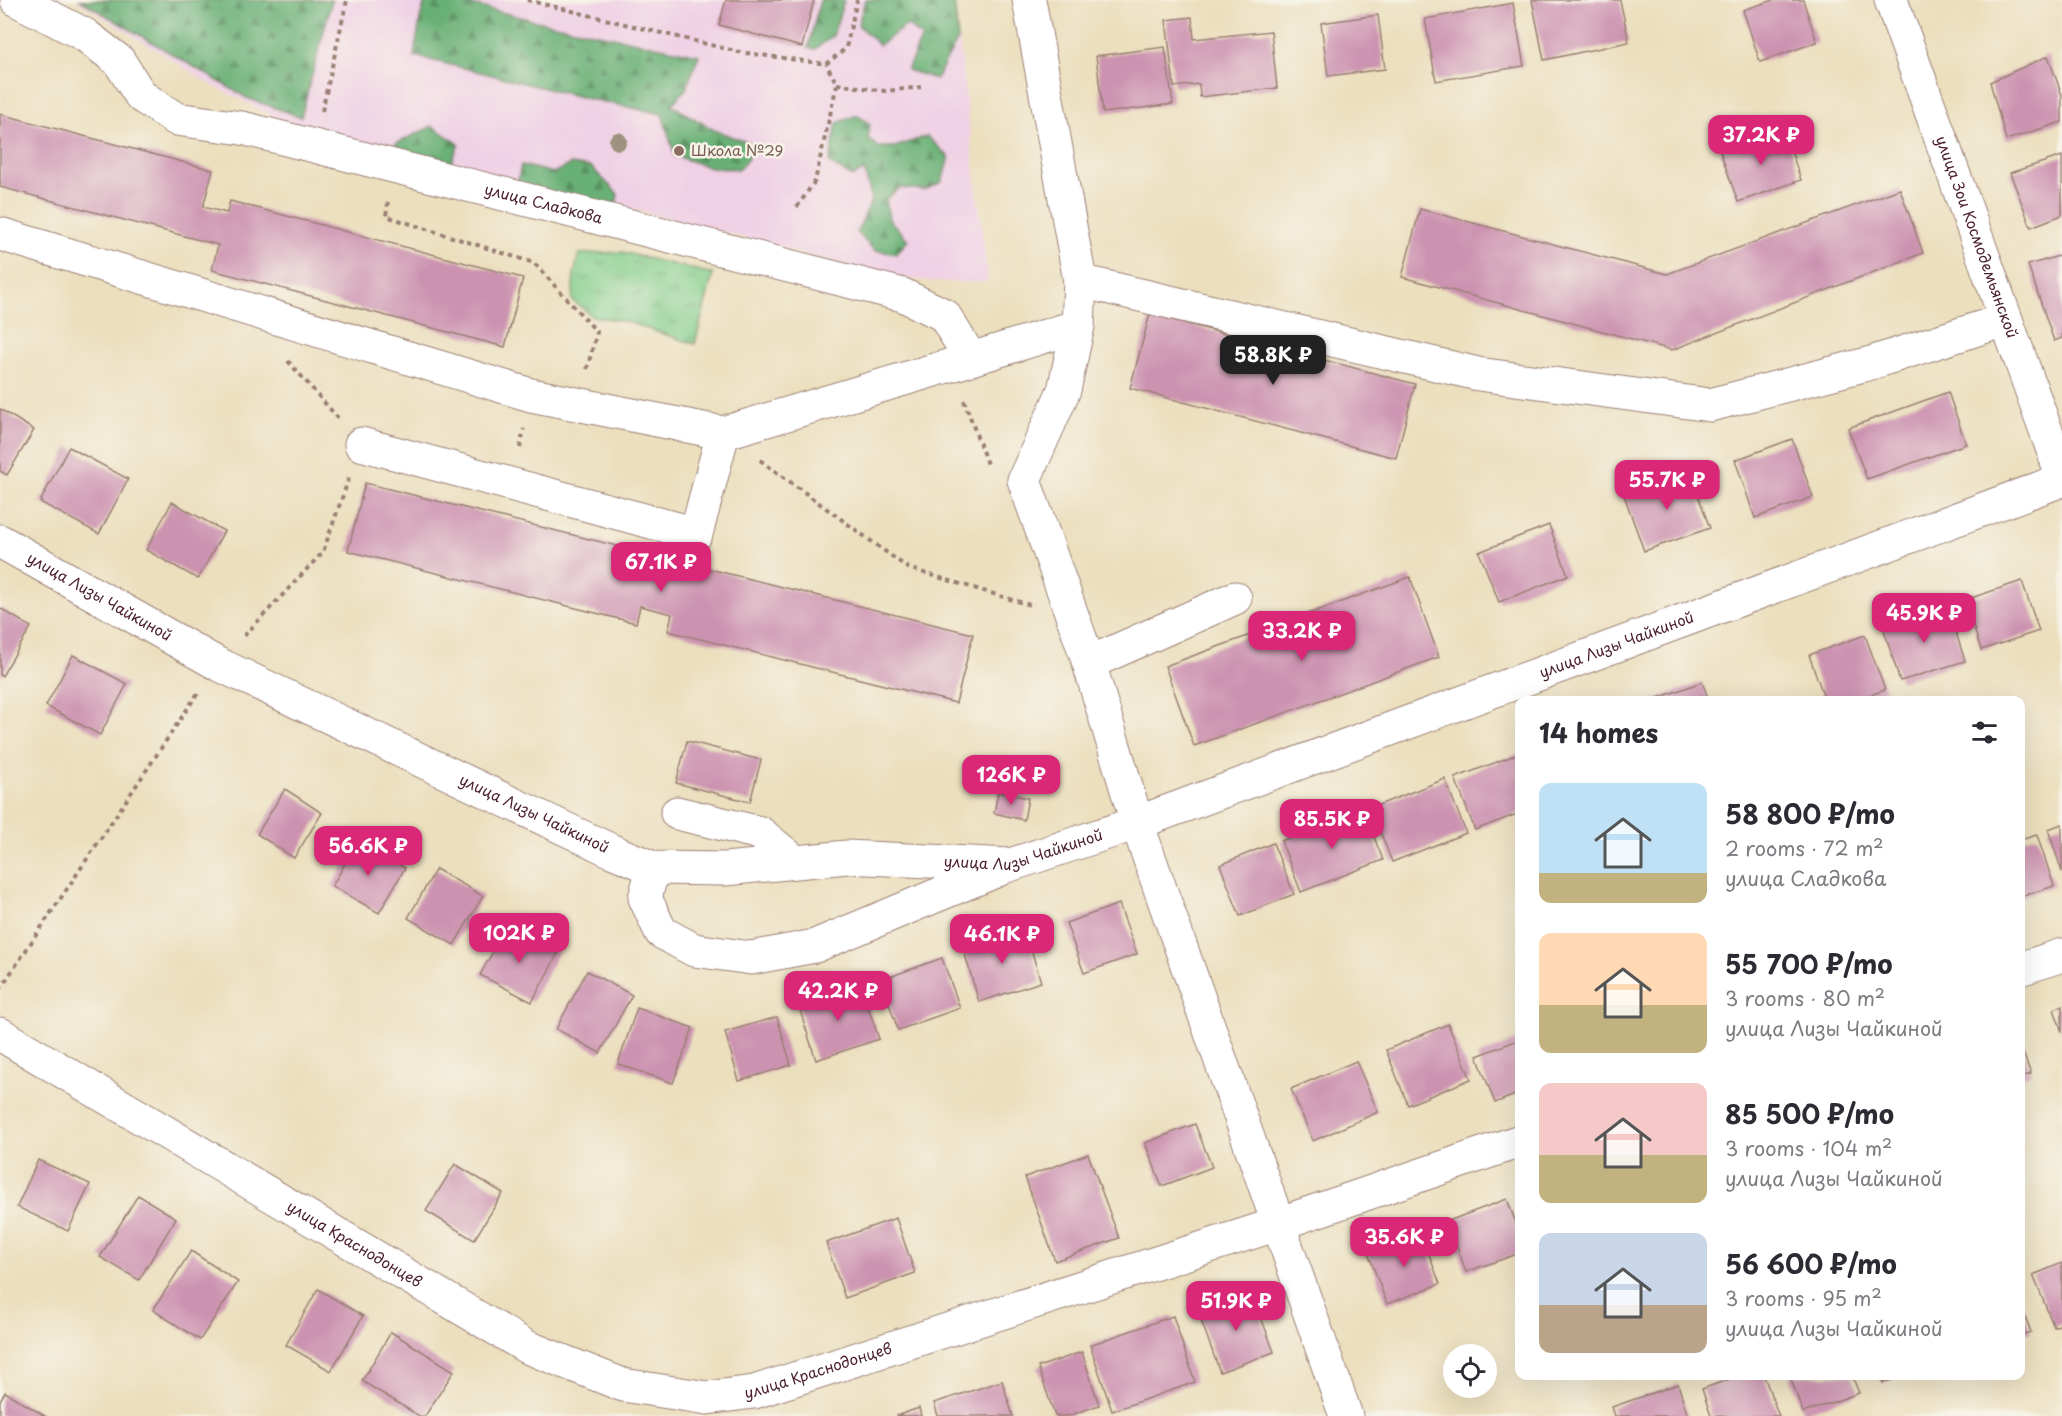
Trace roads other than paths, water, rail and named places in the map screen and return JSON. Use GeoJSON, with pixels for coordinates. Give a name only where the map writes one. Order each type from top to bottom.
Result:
{"type":"FeatureCollection","features":[{"type":"Feature","properties":{"kind":"street","name":"улица Сладкова"},"geometry":{"type":"LineString","coordinates":[[17,0],[86,35],[119,60],[141,96],[176,119],[242,128],[285,138],[903,295],[944,315],[971,359]]}},
{"type":"Feature","properties":{"kind":"street"},"geometry":{"type":"LineString","coordinates":[[1029,0],[1080,281],[1078,326],[1064,390],[1024,480],[1089,663],[1137,823],[1346,1416]]}},
{"type":"Feature","properties":{"kind":"street","name":"улица Зои Космодемьянской"},"geometry":{"type":"LineString","coordinates":[[1891,0],[2062,478]]}},
{"type":"Feature","properties":{"kind":"street"},"geometry":{"type":"LineString","coordinates":[[0,234],[531,395],[723,433],[1078,326]]}},
{"type":"Feature","properties":{"kind":"street"},"geometry":{"type":"LineString","coordinates":[[1080,281],[1478,374],[1710,405],[1871,363],[2005,320]]}},
{"type":"Feature","properties":{"kind":"street"},"geometry":{"type":"LineString","coordinates":[[361,444],[696,534],[723,433]]}},
{"type":"Feature","properties":{"kind":"street","name":"улица Лизы Чайкиной"},"geometry":{"type":"LineString","coordinates":[[0,541],[218,664],[612,851],[653,868],[725,869],[847,857],[1010,865],[1137,823],[2062,478]]}},
{"type":"Feature","properties":{"kind":"street"},"geometry":{"type":"LineString","coordinates":[[1089,663],[1235,598]]}},
{"type":"Feature","properties":{"kind":"street"},"geometry":{"type":"LineString","coordinates":[[677,813],[760,833],[794,861]]}},
{"type":"Feature","properties":{"kind":"street"},"geometry":{"type":"LineString","coordinates":[[653,868],[645,898],[661,932],[694,950],[751,958],[815,946],[1010,865]]}},
{"type":"Feature","properties":{"kind":"street"},"geometry":{"type":"LineString","coordinates":[[2025,967],[2062,955]]}},
{"type":"Feature","properties":{"kind":"street","name":"улица Краснодонцев"},"geometry":{"type":"LineString","coordinates":[[0,1034],[527,1347],[623,1385],[708,1398],[754,1392],[1278,1224],[1515,1143]]}},
{"type":"Feature","properties":{"kind":"place","name":"Школа №29"},"geometry":{"type":"Point","coordinates":[679,151]}}]}
